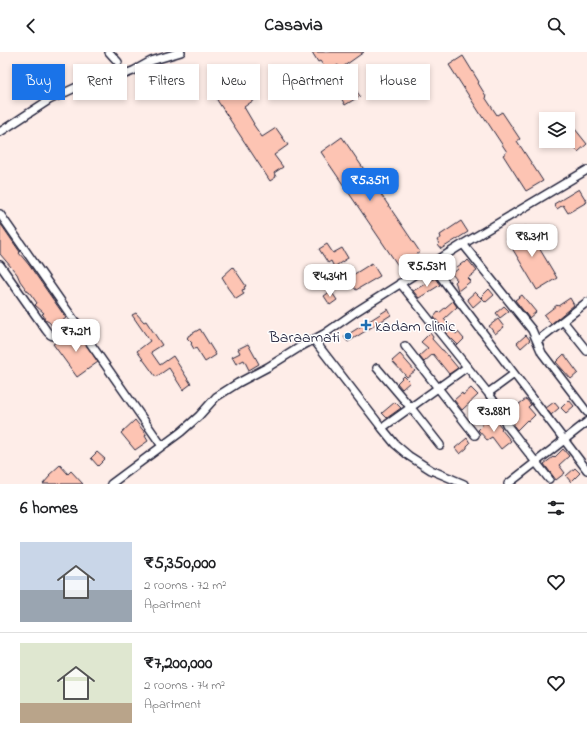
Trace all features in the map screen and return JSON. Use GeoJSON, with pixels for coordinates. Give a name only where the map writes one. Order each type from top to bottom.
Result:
{"type":"FeatureCollection","features":[{"type":"Feature","properties":{"kind":"street"},"geometry":{"type":"LineString","coordinates":[[109,52],[118,62]]}},
{"type":"Feature","properties":{"kind":"street"},"geometry":{"type":"LineString","coordinates":[[0,132],[49,100],[100,77],[106,75],[118,76],[125,74],[151,61],[181,52]]}},
{"type":"Feature","properties":{"kind":"street"},"geometry":{"type":"LineString","coordinates":[[111,484],[186,428],[216,397],[324,334],[400,283],[587,170]]}},
{"type":"Feature","properties":{"kind":"street"},"geometry":{"type":"LineString","coordinates":[[0,214],[162,446]]}},
{"type":"Feature","properties":{"kind":"street"},"geometry":{"type":"LineString","coordinates":[[463,244],[532,330],[542,353],[587,412]]}},
{"type":"Feature","properties":{"kind":"street"},"geometry":{"type":"LineString","coordinates":[[431,264],[587,470]]}},
{"type":"Feature","properties":{"kind":"street"},"geometry":{"type":"LineString","coordinates":[[0,265],[50,335],[58,335],[76,322]]}},
{"type":"Feature","properties":{"kind":"street"},"geometry":{"type":"LineString","coordinates":[[400,283],[488,393],[499,408],[506,424],[549,479]]}},
{"type":"Feature","properties":{"kind":"street"},"geometry":{"type":"LineString","coordinates":[[537,341],[587,302]]}},
{"type":"Feature","properties":{"kind":"street"},"geometry":{"type":"LineString","coordinates":[[563,321],[587,351]]}},
{"type":"Feature","properties":{"kind":"street"},"geometry":{"type":"LineString","coordinates":[[314,340],[395,444],[409,456],[431,470],[464,484]]}},
{"type":"Feature","properties":{"kind":"street"},"geometry":{"type":"LineString","coordinates":[[405,346],[475,435]]}},
{"type":"Feature","properties":{"kind":"street"},"geometry":{"type":"LineString","coordinates":[[377,368],[440,445]]}},
{"type":"Feature","properties":{"kind":"street"},"geometry":{"type":"LineString","coordinates":[[382,428],[467,368]]}},
{"type":"Feature","properties":{"kind":"street"},"geometry":{"type":"LineString","coordinates":[[488,393],[514,374]]}},
{"type":"Feature","properties":{"kind":"street"},"geometry":{"type":"LineString","coordinates":[[508,484],[587,422]]}},
{"type":"Feature","properties":{"kind":"building"},"geometry":{"type":"Polygon","coordinates":[[[312,52],[364,52],[347,64],[322,64],[320,61],[318,62],[312,52]]]}},
{"type":"Feature","properties":{"kind":"building"},"geometry":{"type":"Polygon","coordinates":[[[463,56],[479,82],[478,83],[486,96],[485,97],[497,115],[502,112],[520,139],[517,141],[543,181],[526,191],[503,155],[507,152],[449,65],[463,56]]]}},
{"type":"Feature","properties":{"kind":"building"},"geometry":{"type":"Polygon","coordinates":[[[217,100],[254,100],[244,107],[262,137],[276,128],[288,145],[274,155],[283,167],[274,173],[276,177],[270,181],[217,100]]]}},
{"type":"Feature","properties":{"kind":"building"},"geometry":{"type":"Polygon","coordinates":[[[342,100],[353,100],[345,105],[342,100]]]}},
{"type":"Feature","properties":{"kind":"building"},"geometry":{"type":"Polygon","coordinates":[[[575,129],[587,144],[578,152],[575,148],[575,129]]]}},
{"type":"Feature","properties":{"kind":"building"},"geometry":{"type":"Polygon","coordinates":[[[342,137],[420,252],[399,267],[321,152],[342,137]]]}},
{"type":"Feature","properties":{"kind":"building"},"geometry":{"type":"Polygon","coordinates":[[[579,189],[587,202],[568,213],[563,205],[557,209],[554,204],[579,189]]]}},
{"type":"Feature","properties":{"kind":"building"},"geometry":{"type":"Polygon","coordinates":[[[461,221],[468,232],[441,249],[437,240],[441,238],[440,235],[461,221]]]}},
{"type":"Feature","properties":{"kind":"building"},"geometry":{"type":"Polygon","coordinates":[[[0,223],[20,252],[19,253],[66,318],[57,328],[54,328],[45,320],[42,314],[44,313],[35,305],[37,303],[20,281],[17,274],[0,254],[0,223]]]}},
{"type":"Feature","properties":{"kind":"building"},"geometry":{"type":"Polygon","coordinates":[[[526,226],[557,278],[537,290],[506,238],[526,226]]]}},
{"type":"Feature","properties":{"kind":"building"},"geometry":{"type":"Polygon","coordinates":[[[327,244],[333,253],[342,248],[348,258],[334,267],[331,261],[328,263],[319,249],[327,244]]]}},
{"type":"Feature","properties":{"kind":"building"},"geometry":{"type":"Polygon","coordinates":[[[468,260],[477,271],[468,278],[471,281],[458,291],[455,282],[457,280],[452,274],[458,269],[457,267],[468,260]]]}},
{"type":"Feature","properties":{"kind":"building"},"geometry":{"type":"Polygon","coordinates":[[[372,263],[380,276],[356,290],[348,278],[372,263]]]}},
{"type":"Feature","properties":{"kind":"building"},"geometry":{"type":"Polygon","coordinates":[[[233,267],[246,286],[244,287],[245,289],[242,290],[244,294],[236,299],[222,277],[233,267]]]}},
{"type":"Feature","properties":{"kind":"building"},"geometry":{"type":"Polygon","coordinates":[[[435,278],[440,285],[419,298],[413,291],[435,278]]]}},
{"type":"Feature","properties":{"kind":"building"},"geometry":{"type":"Polygon","coordinates":[[[489,289],[494,295],[486,302],[481,297],[489,289]]]}},
{"type":"Feature","properties":{"kind":"building"},"geometry":{"type":"Polygon","coordinates":[[[331,291],[337,300],[330,305],[324,296],[331,291]]]}},
{"type":"Feature","properties":{"kind":"building"},"geometry":{"type":"Polygon","coordinates":[[[475,292],[482,299],[473,307],[467,299],[475,292]]]}},
{"type":"Feature","properties":{"kind":"building"},"geometry":{"type":"Polygon","coordinates":[[[522,295],[536,312],[529,318],[515,300],[522,295]]]}},
{"type":"Feature","properties":{"kind":"building"},"geometry":{"type":"Polygon","coordinates":[[[570,298],[574,305],[551,324],[544,315],[557,305],[558,306],[570,298]]]}},
{"type":"Feature","properties":{"kind":"building"},"geometry":{"type":"Polygon","coordinates":[[[453,301],[457,307],[444,319],[456,334],[458,332],[464,339],[458,345],[434,317],[438,312],[439,313],[453,301]]]}},
{"type":"Feature","properties":{"kind":"building"},"geometry":{"type":"Polygon","coordinates":[[[504,306],[509,311],[500,318],[496,313],[504,306]]]}},
{"type":"Feature","properties":{"kind":"building"},"geometry":{"type":"Polygon","coordinates":[[[388,309],[391,315],[348,342],[344,337],[388,309]]]}},
{"type":"Feature","properties":{"kind":"building"},"geometry":{"type":"Polygon","coordinates":[[[136,313],[144,322],[146,321],[162,345],[151,352],[160,365],[173,356],[191,384],[183,390],[169,368],[156,377],[137,351],[150,341],[132,315],[136,313]]]}},
{"type":"Feature","properties":{"kind":"building"},"geometry":{"type":"Polygon","coordinates":[[[498,319],[504,327],[495,334],[489,326],[498,319]]]}},
{"type":"Feature","properties":{"kind":"building"},"geometry":{"type":"Polygon","coordinates":[[[75,329],[98,362],[77,377],[53,344],[75,329]]]}},
{"type":"Feature","properties":{"kind":"building"},"geometry":{"type":"Polygon","coordinates":[[[200,329],[216,355],[205,362],[187,338],[200,329]]]}},
{"type":"Feature","properties":{"kind":"building"},"geometry":{"type":"Polygon","coordinates":[[[430,333],[433,337],[432,339],[458,368],[449,374],[433,354],[424,362],[419,356],[428,348],[421,342],[430,333]]]}},
{"type":"Feature","properties":{"kind":"building"},"geometry":{"type":"Polygon","coordinates":[[[526,335],[530,340],[521,348],[517,343],[526,335]]]}},
{"type":"Feature","properties":{"kind":"building"},"geometry":{"type":"Polygon","coordinates":[[[248,344],[259,364],[249,370],[244,360],[236,364],[232,357],[240,353],[238,349],[248,344]]]}},
{"type":"Feature","properties":{"kind":"building"},"geometry":{"type":"Polygon","coordinates":[[[400,354],[415,371],[407,377],[392,361],[400,354]]]}},
{"type":"Feature","properties":{"kind":"building"},"geometry":{"type":"Polygon","coordinates":[[[564,354],[578,373],[571,379],[556,362],[564,354]]]}},
{"type":"Feature","properties":{"kind":"building"},"geometry":{"type":"Polygon","coordinates":[[[404,376],[410,382],[402,389],[397,383],[404,376]]]}},
{"type":"Feature","properties":{"kind":"building"},"geometry":{"type":"Polygon","coordinates":[[[471,388],[478,395],[462,410],[454,400],[471,388]]]}},
{"type":"Feature","properties":{"kind":"building"},"geometry":{"type":"Polygon","coordinates":[[[526,399],[531,405],[528,407],[535,415],[528,421],[527,420],[517,430],[508,416],[526,399]]]}},
{"type":"Feature","properties":{"kind":"building"},"geometry":{"type":"Polygon","coordinates":[[[569,400],[574,406],[566,413],[561,408],[569,400]]]}},
{"type":"Feature","properties":{"kind":"building"},"geometry":{"type":"Polygon","coordinates":[[[395,402],[401,408],[387,418],[382,413],[395,402]]]}},
{"type":"Feature","properties":{"kind":"building"},"geometry":{"type":"Polygon","coordinates":[[[554,402],[559,408],[551,415],[546,408],[554,402]]]}},
{"type":"Feature","properties":{"kind":"building"},"geometry":{"type":"Polygon","coordinates":[[[494,418],[511,441],[501,449],[492,437],[487,440],[478,430],[482,426],[482,419],[487,424],[494,418]]]}},
{"type":"Feature","properties":{"kind":"building"},"geometry":{"type":"Polygon","coordinates":[[[135,420],[146,434],[145,436],[148,441],[135,450],[121,433],[135,420]]]}},
{"type":"Feature","properties":{"kind":"building"},"geometry":{"type":"Polygon","coordinates":[[[467,438],[470,443],[460,454],[455,448],[467,438]]]}},
{"type":"Feature","properties":{"kind":"building"},"geometry":{"type":"Polygon","coordinates":[[[563,449],[569,456],[559,465],[565,473],[556,480],[544,464],[553,457],[554,458],[563,449]]]}},
{"type":"Feature","properties":{"kind":"building"},"geometry":{"type":"Polygon","coordinates":[[[97,452],[105,459],[98,466],[91,458],[97,452]]]}},
{"type":"Feature","properties":{"kind":"building"},"geometry":{"type":"Polygon","coordinates":[[[60,465],[68,474],[71,471],[83,484],[43,484],[50,476],[49,475],[60,465]]]}},
{"type":"Feature","properties":{"kind":"building"},"geometry":{"type":"Polygon","coordinates":[[[575,468],[580,473],[571,482],[566,476],[575,468]]]}},
{"type":"Feature","properties":{"kind":"place","name":"kadam clinic"},"geometry":{"type":"Point","coordinates":[366,325]}},
{"type":"Feature","properties":{"kind":"place","name":"Baraamati"},"geometry":{"type":"Point","coordinates":[348,336]}}]}
